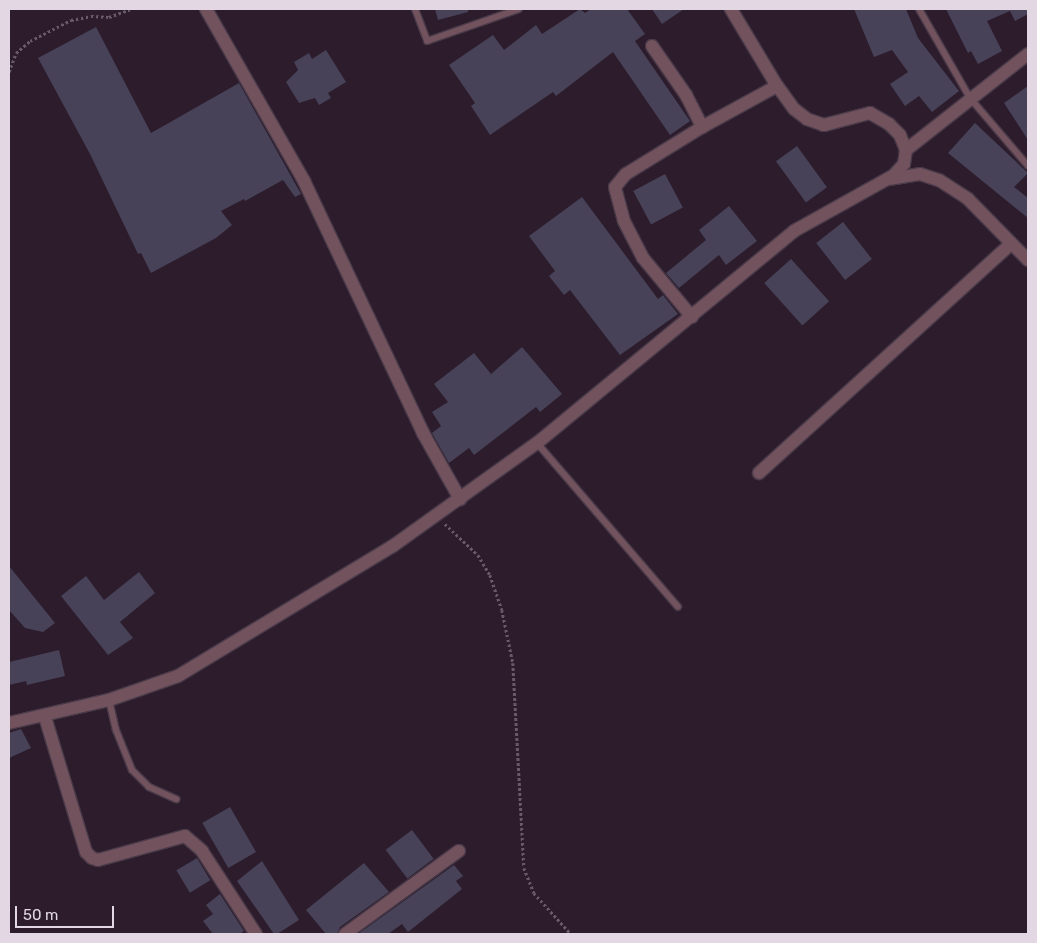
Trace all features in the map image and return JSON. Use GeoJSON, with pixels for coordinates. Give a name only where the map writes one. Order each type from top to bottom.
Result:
{"type":"FeatureCollection","features":[{"type":"Feature","properties":{"kind":"street"},"geometry":{"type":"LineString","coordinates":[[206,9],[304,181],[423,433],[460,499]]}},
{"type":"Feature","properties":{"kind":"street"},"geometry":{"type":"LineString","coordinates":[[9,723],[45,717],[148,689],[202,663],[432,519],[537,443],[794,231],[889,179],[904,164],[906,150],[900,135],[889,124],[870,113],[824,125],[813,124],[794,109],[777,86],[731,9]]}},
{"type":"Feature","properties":{"kind":"street"},"geometry":{"type":"LineString","coordinates":[[652,46],[686,95],[702,127]]}},
{"type":"Feature","properties":{"kind":"street"},"geometry":{"type":"LineString","coordinates":[[906,150],[1028,54]]}},
{"type":"Feature","properties":{"kind":"street"},"geometry":{"type":"LineString","coordinates":[[692,317],[635,244],[624,221],[615,187],[626,174],[702,127],[777,86]]}},
{"type":"Feature","properties":{"kind":"street"},"geometry":{"type":"LineString","coordinates":[[889,179],[920,174],[938,180],[968,199],[1028,260]]}},
{"type":"Feature","properties":{"kind":"street"},"geometry":{"type":"LineString","coordinates":[[759,473],[1011,244]]}},
{"type":"Feature","properties":{"kind":"street"},"geometry":{"type":"LineString","coordinates":[[45,717],[86,852],[92,858],[103,859],[185,836],[202,851],[256,934]]}},
{"type":"Feature","properties":{"kind":"street"},"geometry":{"type":"LineString","coordinates":[[345,934],[458,851]]}},
{"type":"Feature","properties":{"kind":"lane"},"geometry":{"type":"LineString","coordinates":[[415,9],[427,41],[519,9]]}},
{"type":"Feature","properties":{"kind":"lane"},"geometry":{"type":"LineString","coordinates":[[919,9],[970,98],[1028,166]]}},
{"type":"Feature","properties":{"kind":"lane"},"geometry":{"type":"LineString","coordinates":[[537,443],[678,607]]}},
{"type":"Feature","properties":{"kind":"lane"},"geometry":{"type":"LineString","coordinates":[[108,700],[116,730],[132,770],[149,787],[176,799]]}},
{"type":"Feature","properties":{"kind":"path"},"geometry":{"type":"LineString","coordinates":[[9,72],[16,53],[38,37],[71,20],[91,16],[109,17],[131,9]]}},
{"type":"Feature","properties":{"kind":"path"},"geometry":{"type":"LineString","coordinates":[[432,519],[452,529],[470,546],[484,565],[497,593],[513,663],[524,868],[534,893],[571,934]]}},
{"type":"Feature","properties":{"kind":"building"},"geometry":{"type":"Polygon","coordinates":[[[435,9],[468,9],[468,12],[438,20],[435,9]]]}},
{"type":"Feature","properties":{"kind":"building"},"geometry":{"type":"Polygon","coordinates":[[[580,9],[585,13],[591,9],[627,9],[645,34],[635,41],[690,121],[670,135],[613,52],[556,96],[553,92],[490,135],[471,106],[475,103],[449,65],[493,35],[504,50],[536,25],[542,34],[580,9]]]}},
{"type":"Feature","properties":{"kind":"building"},"geometry":{"type":"Polygon","coordinates":[[[652,9],[684,9],[662,24],[652,9]]]}},
{"type":"Feature","properties":{"kind":"building"},"geometry":{"type":"Polygon","coordinates":[[[854,9],[906,9],[918,38],[959,91],[932,112],[919,96],[905,106],[890,84],[908,72],[892,50],[874,57],[854,9]]]}},
{"type":"Feature","properties":{"kind":"building"},"geometry":{"type":"Polygon","coordinates":[[[946,9],[1028,9],[1028,14],[1015,21],[1010,11],[987,21],[1002,51],[978,64],[971,51],[968,53],[946,9]]]}},
{"type":"Feature","properties":{"kind":"building"},"geometry":{"type":"Polygon","coordinates":[[[96,27],[151,133],[239,83],[301,194],[295,197],[283,180],[245,201],[244,199],[221,211],[232,225],[216,238],[151,273],[141,253],[138,254],[90,154],[38,58],[96,27]]]}},
{"type":"Feature","properties":{"kind":"building"},"geometry":{"type":"Polygon","coordinates":[[[326,50],[346,82],[328,93],[331,98],[319,105],[315,98],[299,103],[286,82],[298,70],[294,62],[309,53],[312,59],[326,50]]]}},
{"type":"Feature","properties":{"kind":"building"},"geometry":{"type":"Polygon","coordinates":[[[1028,86],[1028,140],[1004,103],[1028,86]]]}},
{"type":"Feature","properties":{"kind":"building"},"geometry":{"type":"Polygon","coordinates":[[[975,123],[1028,173],[1014,187],[1028,198],[1028,218],[948,153],[975,123]]]}},
{"type":"Feature","properties":{"kind":"building"},"geometry":{"type":"Polygon","coordinates":[[[797,146],[827,187],[806,203],[776,161],[797,146]]]}},
{"type":"Feature","properties":{"kind":"building"},"geometry":{"type":"Polygon","coordinates":[[[665,174],[683,208],[651,224],[633,191],[665,174]]]}},
{"type":"Feature","properties":{"kind":"building"},"geometry":{"type":"Polygon","coordinates":[[[582,197],[658,299],[663,295],[678,314],[620,355],[570,290],[564,295],[549,276],[555,271],[529,236],[582,197]]]}},
{"type":"Feature","properties":{"kind":"building"},"geometry":{"type":"Polygon","coordinates":[[[729,206],[757,241],[726,265],[719,255],[679,288],[666,273],[706,240],[699,230],[729,206]]]}},
{"type":"Feature","properties":{"kind":"building"},"geometry":{"type":"Polygon","coordinates":[[[843,222],[872,259],[845,280],[816,243],[843,222]]]}},
{"type":"Feature","properties":{"kind":"building"},"geometry":{"type":"Polygon","coordinates":[[[791,259],[829,301],[802,325],[764,283],[791,259]]]}},
{"type":"Feature","properties":{"kind":"building"},"geometry":{"type":"Polygon","coordinates":[[[522,347],[562,394],[540,412],[536,407],[474,455],[469,448],[449,463],[432,433],[441,426],[432,412],[448,402],[434,384],[474,353],[491,374],[522,347]]]}},
{"type":"Feature","properties":{"kind":"building"},"geometry":{"type":"Polygon","coordinates":[[[9,566],[55,623],[43,632],[25,628],[9,610],[9,566]]]}},
{"type":"Feature","properties":{"kind":"building"},"geometry":{"type":"Polygon","coordinates":[[[139,572],[155,593],[120,622],[133,638],[108,655],[61,596],[86,576],[104,600],[139,572]]]}},
{"type":"Feature","properties":{"kind":"building"},"geometry":{"type":"Polygon","coordinates":[[[59,650],[65,676],[27,685],[26,681],[9,685],[9,662],[59,650]]]}},
{"type":"Feature","properties":{"kind":"building"},"geometry":{"type":"Polygon","coordinates":[[[21,729],[31,748],[9,758],[9,733],[21,729]]]}},
{"type":"Feature","properties":{"kind":"building"},"geometry":{"type":"Polygon","coordinates":[[[230,807],[256,852],[228,868],[202,823],[230,807]]]}},
{"type":"Feature","properties":{"kind":"building"},"geometry":{"type":"Polygon","coordinates":[[[412,830],[434,859],[407,879],[386,850],[412,830]]]}},
{"type":"Feature","properties":{"kind":"building"},"geometry":{"type":"Polygon","coordinates":[[[197,858],[210,880],[190,893],[176,870],[197,858]]]}},
{"type":"Feature","properties":{"kind":"building"},"geometry":{"type":"Polygon","coordinates":[[[262,861],[299,920],[277,934],[274,934],[237,881],[262,861]]]}},
{"type":"Feature","properties":{"kind":"building"},"geometry":{"type":"Polygon","coordinates":[[[364,863],[389,892],[340,927],[337,934],[326,934],[306,910],[364,863]]]}},
{"type":"Feature","properties":{"kind":"building"},"geometry":{"type":"Polygon","coordinates":[[[454,865],[463,876],[456,881],[462,889],[408,932],[402,924],[388,934],[358,934],[454,865]]]}},
{"type":"Feature","properties":{"kind":"building"},"geometry":{"type":"Polygon","coordinates":[[[220,894],[244,931],[240,934],[213,934],[203,921],[213,914],[206,905],[220,894]]]}}]}
